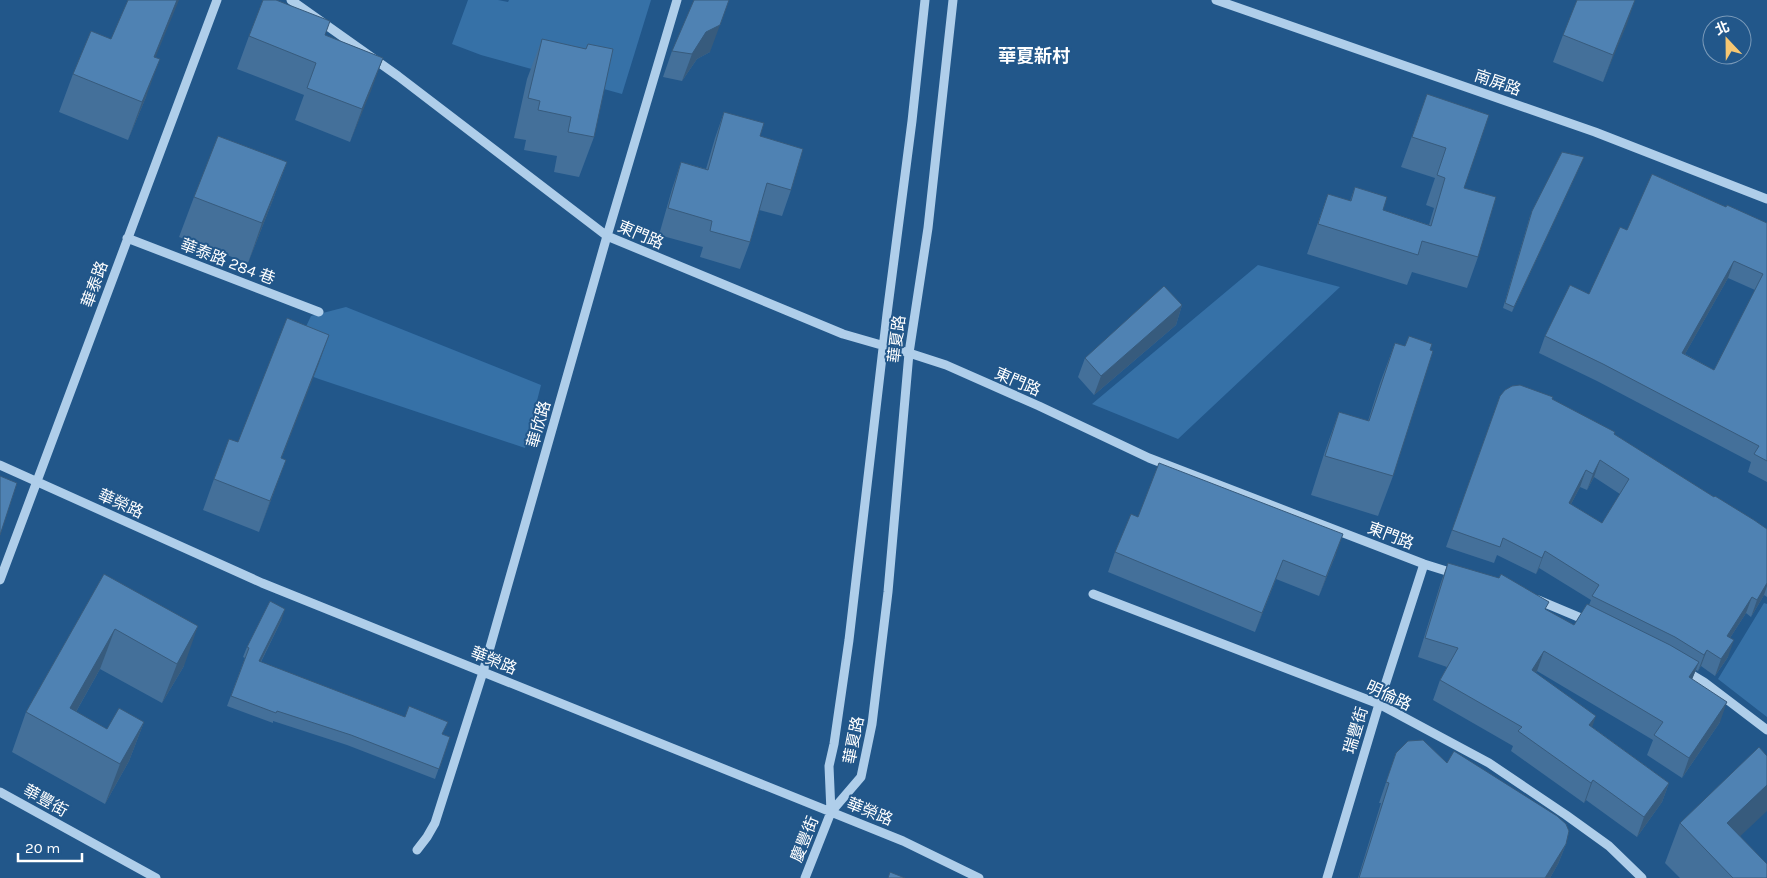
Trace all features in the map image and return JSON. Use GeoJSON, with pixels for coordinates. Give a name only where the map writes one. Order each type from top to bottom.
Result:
{"type":"FeatureCollection","features":[{"type":"Feature","properties":{"kind":"street","name":"華泰路"},"geometry":{"type":"LineString","coordinates":[[0,580],[217,0]]}},
{"type":"Feature","properties":{"kind":"street","name":"東門路"},"geometry":{"type":"LineString","coordinates":[[291,0],[398,76],[607,236],[843,334],[946,366],[1039,406],[1150,458],[1424,564],[1469,578]]}},
{"type":"Feature","properties":{"kind":"street","name":"華欣路"},"geometry":{"type":"LineString","coordinates":[[417,850],[428,837],[435,823],[483,672],[607,236],[677,0]]}},
{"type":"Feature","properties":{"kind":"street","name":"華夏路"},"geometry":{"type":"LineString","coordinates":[[831,812],[829,766],[849,640],[916,83],[924,0]]}},
{"type":"Feature","properties":{"kind":"street","name":"華夏路"},"geometry":{"type":"LineString","coordinates":[[831,812],[861,778],[872,724],[888,592],[909,353],[928,228],[953,0]]}},
{"type":"Feature","properties":{"kind":"street","name":"南屏路"},"geometry":{"type":"LineString","coordinates":[[1216,0],[1595,132],[1767,200]]}},
{"type":"Feature","properties":{"kind":"street","name":"華泰路 284 巷"},"geometry":{"type":"LineString","coordinates":[[127,238],[319,312]]}},
{"type":"Feature","properties":{"kind":"street","name":"華榮路"},"geometry":{"type":"LineString","coordinates":[[0,465],[262,583],[903,841],[979,878]]}},
{"type":"Feature","properties":{"kind":"street","name":"瑞豐街"},"geometry":{"type":"LineString","coordinates":[[1327,878],[1379,704],[1424,564]]}},
{"type":"Feature","properties":{"kind":"street","name":"明倫路"},"geometry":{"type":"LineString","coordinates":[[1093,594],[1379,704],[1489,763],[1609,846],[1642,878]]}},
{"type":"Feature","properties":{"kind":"street"},"geometry":{"type":"LineString","coordinates":[[1532,598],[1575,614],[1600,627]]}},
{"type":"Feature","properties":{"kind":"street"},"geometry":{"type":"LineString","coordinates":[[1673,664],[1704,682],[1767,730]]}},
{"type":"Feature","properties":{"kind":"street","name":"華豐街"},"geometry":{"type":"LineString","coordinates":[[0,792],[156,878]]}},
{"type":"Feature","properties":{"kind":"street","name":"慶豐街"},"geometry":{"type":"LineString","coordinates":[[805,878],[831,812]]}},
{"type":"Feature","properties":{"kind":"shaded area"},"geometry":{"type":"Polygon","coordinates":[[[468,0],[508,2],[509,0],[651,0],[622,94],[481,55],[452,44],[468,0]]]}},
{"type":"Feature","properties":{"kind":"shaded area"},"geometry":{"type":"Polygon","coordinates":[[[1258,265],[1340,287],[1178,439],[1092,404],[1258,265]]]}},
{"type":"Feature","properties":{"kind":"shaded area"},"geometry":{"type":"Polygon","coordinates":[[[346,307],[541,385],[525,448],[287,367],[311,316],[346,307]]]}},
{"type":"Feature","properties":{"kind":"shaded area"},"geometry":{"type":"Polygon","coordinates":[[[1764,603],[1767,604],[1767,717],[1718,679],[1764,603]]]}},
{"type":"Feature","properties":{"kind":"building"},"geometry":{"type":"Polygon","coordinates":[[[128,0],[177,0],[154,57],[160,59],[142,102],[73,74],[91,31],[111,39],[128,0]]]}},
{"type":"Feature","properties":{"kind":"building"},"geometry":{"type":"Polygon","coordinates":[[[263,0],[276,0],[330,21],[325,35],[383,58],[362,109],[307,88],[316,63],[249,36],[263,0]]]}},
{"type":"Feature","properties":{"kind":"building"},"geometry":{"type":"Polygon","coordinates":[[[694,0],[729,0],[720,25],[706,32],[692,54],[672,51],[694,0]]]}},
{"type":"Feature","properties":{"kind":"building"},"geometry":{"type":"Polygon","coordinates":[[[1577,0],[1635,0],[1613,55],[1563,35],[1577,0]]]}},
{"type":"Feature","properties":{"kind":"building"},"geometry":{"type":"Polygon","coordinates":[[[542,39],[586,49],[588,44],[613,49],[594,137],[568,132],[571,117],[538,110],[540,101],[528,98],[542,39]]]}},
{"type":"Feature","properties":{"kind":"building"},"geometry":{"type":"Polygon","coordinates":[[[1427,94],[1489,115],[1464,188],[1496,197],[1478,257],[1422,241],[1418,255],[1318,224],[1328,194],[1351,201],[1355,187],[1387,197],[1383,210],[1431,226],[1445,178],[1437,175],[1446,148],[1412,137],[1427,94]]]}},
{"type":"Feature","properties":{"kind":"building"},"geometry":{"type":"Polygon","coordinates":[[[724,112],[764,123],[760,136],[803,149],[791,190],[767,183],[750,242],[710,231],[712,221],[668,208],[681,162],[708,170],[724,112]]]}},
{"type":"Feature","properties":{"kind":"building"},"geometry":{"type":"Polygon","coordinates":[[[218,136],[287,162],[262,223],[194,197],[218,136]]]}},
{"type":"Feature","properties":{"kind":"building"},"geometry":{"type":"Polygon","coordinates":[[[1562,152],[1584,157],[1514,307],[1505,303],[1532,211],[1562,152]]]}},
{"type":"Feature","properties":{"kind":"building"},"geometry":{"type":"Polygon","coordinates":[[[1652,174],[1767,223],[1767,461],[1754,454],[1759,446],[1603,364],[1545,336],[1570,285],[1589,294],[1620,227],[1627,230],[1652,174]],[[1734,261],[1682,353],[1714,370],[1763,274],[1734,261]]]}},
{"type":"Feature","properties":{"kind":"building"},"geometry":{"type":"Polygon","coordinates":[[[1164,286],[1182,305],[1101,376],[1085,358],[1164,286]]]}},
{"type":"Feature","properties":{"kind":"building"},"geometry":{"type":"Polygon","coordinates":[[[287,318],[329,335],[281,458],[286,460],[270,501],[214,479],[229,439],[238,442],[287,318]]]}},
{"type":"Feature","properties":{"kind":"building"},"geometry":{"type":"Polygon","coordinates":[[[1409,336],[1432,344],[1430,350],[1433,351],[1393,476],[1325,456],[1339,412],[1369,421],[1395,343],[1405,346],[1409,336]]]}},
{"type":"Feature","properties":{"kind":"building"},"geometry":{"type":"Polygon","coordinates":[[[1520,385],[1553,397],[1552,399],[1615,432],[1614,434],[1767,529],[1767,583],[1757,600],[1752,597],[1727,636],[1734,640],[1721,659],[1707,650],[1704,655],[1675,637],[1592,596],[1599,585],[1545,551],[1542,558],[1503,538],[1500,547],[1452,530],[1500,396],[1512,386],[1520,385]],[[1600,460],[1593,474],[1586,470],[1569,503],[1602,523],[1629,479],[1600,460]]]}},
{"type":"Feature","properties":{"kind":"building"},"geometry":{"type":"Polygon","coordinates":[[[1159,463],[1343,534],[1326,577],[1283,560],[1262,613],[1115,552],[1131,514],[1138,517],[1159,463]]]}},
{"type":"Feature","properties":{"kind":"building"},"geometry":{"type":"Polygon","coordinates":[[[0,476],[17,483],[0,535],[0,476]]]}},
{"type":"Feature","properties":{"kind":"building"},"geometry":{"type":"Polygon","coordinates":[[[1448,563],[1499,578],[1501,574],[1549,602],[1545,609],[1574,625],[1587,604],[1670,645],[1699,662],[1689,677],[1727,702],[1689,758],[1654,735],[1663,722],[1544,651],[1532,670],[1596,716],[1589,725],[1669,783],[1644,817],[1593,780],[1591,783],[1518,731],[1522,727],[1440,680],[1458,648],[1425,638],[1448,563]]]}},
{"type":"Feature","properties":{"kind":"building"},"geometry":{"type":"Polygon","coordinates":[[[104,574],[198,626],[177,664],[115,629],[70,708],[107,729],[119,708],[144,722],[120,764],[26,712],[104,574]]]}},
{"type":"Feature","properties":{"kind":"building"},"geometry":{"type":"Polygon","coordinates":[[[270,601],[285,609],[259,661],[405,717],[409,706],[448,722],[442,734],[450,737],[439,769],[351,735],[277,711],[276,713],[231,696],[249,648],[247,647],[270,601]]]}},
{"type":"Feature","properties":{"kind":"building"},"geometry":{"type":"Polygon","coordinates":[[[1423,740],[1447,763],[1454,751],[1557,816],[1566,824],[1569,831],[1566,844],[1545,878],[1359,878],[1389,783],[1386,782],[1396,753],[1408,741],[1423,740]]]}},
{"type":"Feature","properties":{"kind":"building"},"geometry":{"type":"Polygon","coordinates":[[[1759,747],[1767,756],[1767,785],[1727,823],[1767,864],[1767,878],[1733,878],[1680,823],[1759,747]]]}},
{"type":"Feature","properties":{"kind":"building"},"geometry":{"type":"Polygon","coordinates":[[[890,872],[905,878],[888,878],[890,872]]]}},
{"type":"Feature","properties":{"kind":"district","name":"華夏新村"},"geometry":{"type":"Point","coordinates":[1034,56]}}]}
